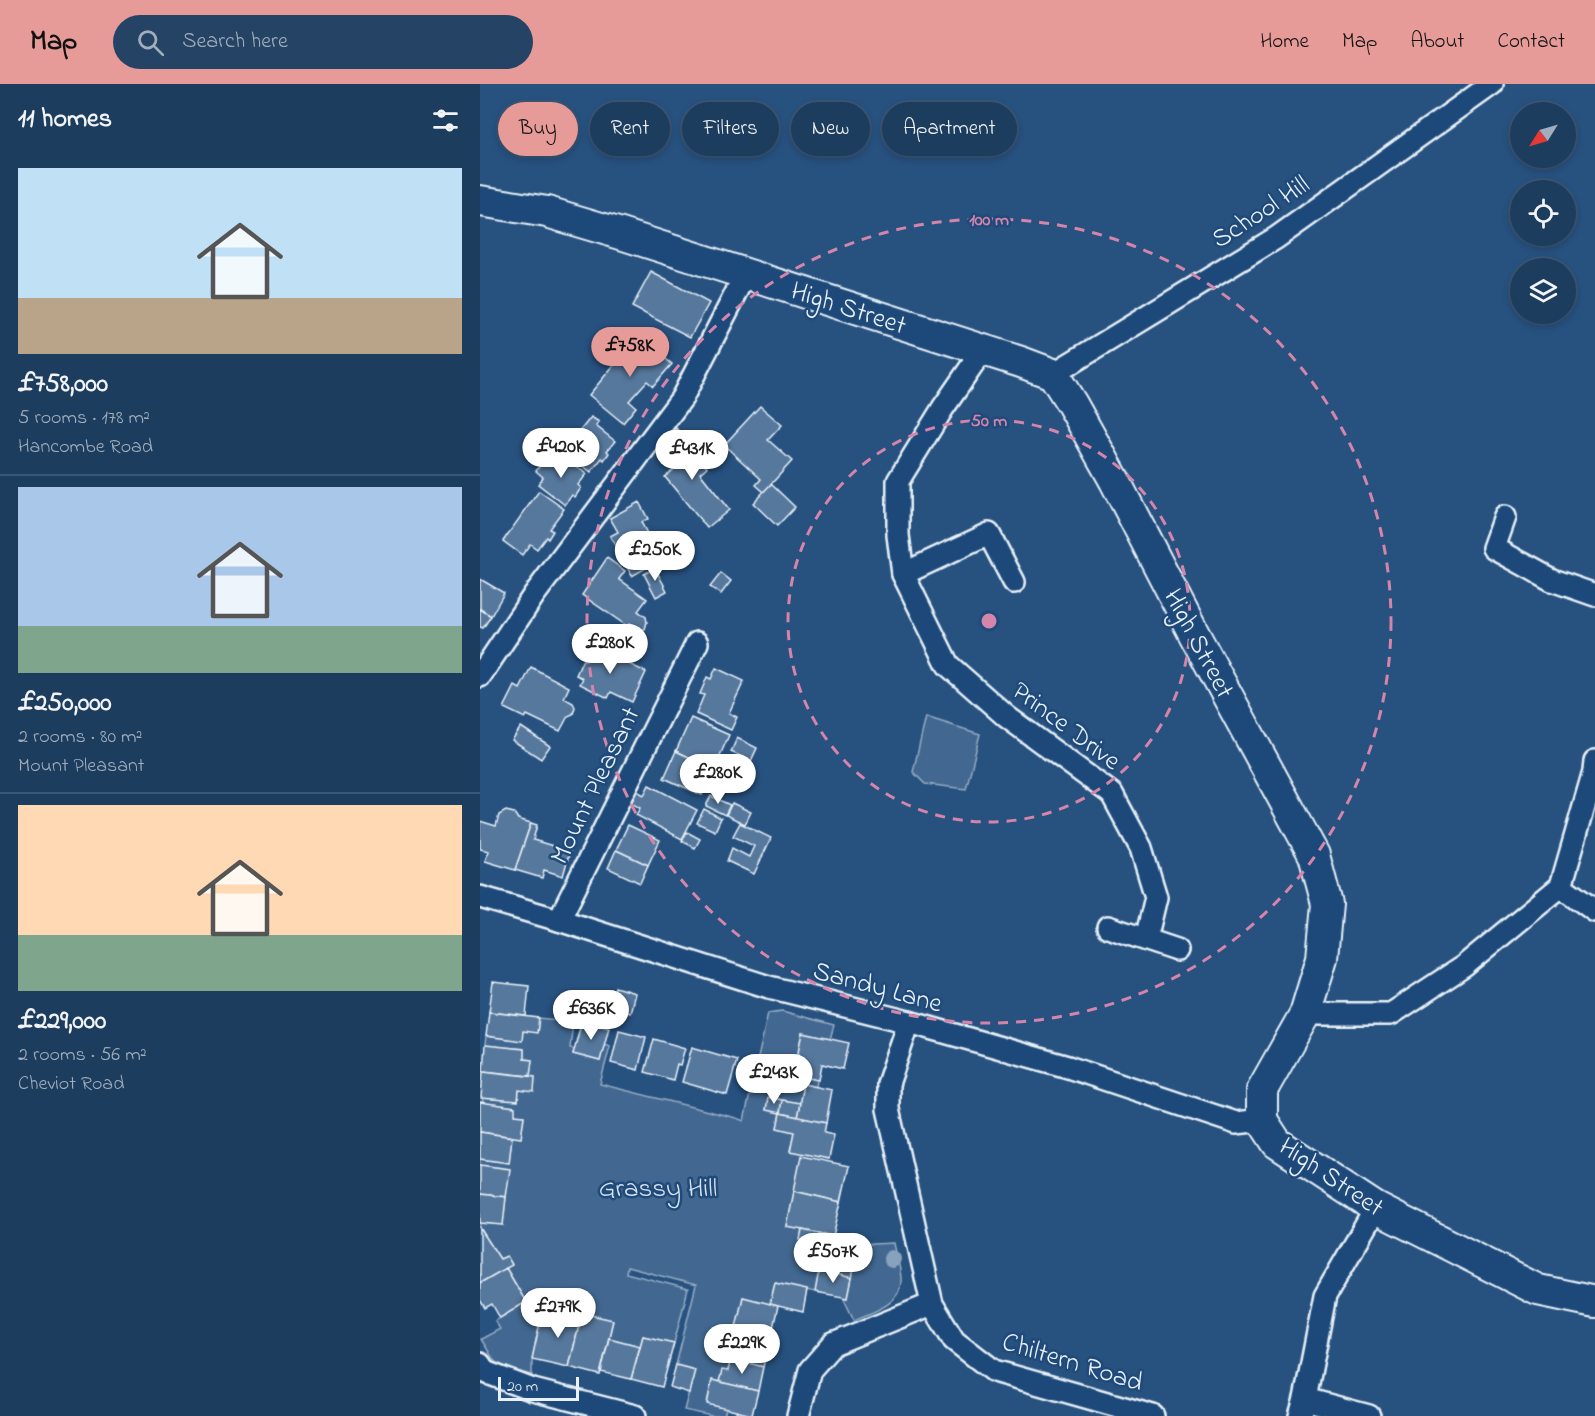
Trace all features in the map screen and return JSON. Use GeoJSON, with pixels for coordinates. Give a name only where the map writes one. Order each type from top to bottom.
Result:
{"type":"FeatureCollection","features":[{"type":"Feature","properties":{"kind":"street","name":"School Hill"},"geometry":{"type":"LineString","coordinates":[[1053,374],[1276,238],[1492,84]]}},
{"type":"Feature","properties":{"kind":"street","name":"High Street"},"geometry":{"type":"LineString","coordinates":[[480,201],[547,212],[621,234],[1053,374],[1115,481],[1314,855],[1327,904],[1322,958],[1305,1014],[1262,1090],[1262,1120],[1277,1143],[1376,1208],[1538,1290],[1595,1302]]}},
{"type":"Feature","properties":{"kind":"street"},"geometry":{"type":"LineString","coordinates":[[480,676],[534,595],[682,398],[746,274]]}},
{"type":"Feature","properties":{"kind":"street","name":"Prince Drive"},"geometry":{"type":"LineString","coordinates":[[983,350],[943,408],[898,481],[898,535],[903,574],[948,665],[1007,717],[1112,794],[1142,848],[1155,897],[1146,939]]}},
{"type":"Feature","properties":{"kind":"street"},"geometry":{"type":"LineString","coordinates":[[1505,517],[1494,548],[1552,580],[1595,595]]}},
{"type":"Feature","properties":{"kind":"street"},"geometry":{"type":"LineString","coordinates":[[903,574],[989,534],[1014,582]]}},
{"type":"Feature","properties":{"kind":"street","name":"Mount Pleasant"},"geometry":{"type":"LineString","coordinates":[[559,920],[697,643]]}},
{"type":"Feature","properties":{"kind":"street"},"geometry":{"type":"LineString","coordinates":[[1305,1014],[1391,1014],[1464,966],[1561,886],[1594,772],[1595,761]]}},
{"type":"Feature","properties":{"kind":"street"},"geometry":{"type":"LineString","coordinates":[[1561,886],[1595,911]]}},
{"type":"Feature","properties":{"kind":"street","name":"Sandy Lane"},"geometry":{"type":"LineString","coordinates":[[480,897],[769,987],[909,1022],[1068,1067],[1236,1122],[1262,1120]]}},
{"type":"Feature","properties":{"kind":"street"},"geometry":{"type":"LineString","coordinates":[[1108,927],[1177,950]]}},
{"type":"Feature","properties":{"kind":"street","name":"Chiltern Road"},"geometry":{"type":"LineString","coordinates":[[909,1022],[888,1084],[888,1109],[932,1304],[954,1340],[994,1371],[1153,1416]]}},
{"type":"Feature","properties":{"kind":"street"},"geometry":{"type":"LineString","coordinates":[[1369,1416],[1302,1407],[1325,1296],[1376,1208]]}},
{"type":"Feature","properties":{"kind":"street"},"geometry":{"type":"LineString","coordinates":[[798,1416],[810,1370],[833,1344],[932,1304]]}},
{"type":"Feature","properties":{"kind":"street"},"geometry":{"type":"LineString","coordinates":[[480,1364],[485,1372],[533,1390],[635,1416]]}},
{"type":"Feature","properties":{"kind":"green space"},"geometry":{"type":"Polygon","coordinates":[[[926,717],[980,734],[966,789],[925,784],[913,772],[926,717]]]}},
{"type":"Feature","properties":{"kind":"green space","name":"Grassy Hill"},"geometry":{"type":"Polygon","coordinates":[[[782,1011],[834,1025],[830,1039],[803,1033],[794,1075],[817,1080],[816,1087],[803,1084],[800,1103],[768,1098],[766,1110],[780,1113],[777,1128],[794,1132],[790,1151],[802,1153],[787,1227],[802,1230],[801,1240],[829,1246],[894,1243],[901,1278],[896,1297],[877,1311],[854,1320],[843,1297],[848,1298],[856,1255],[815,1292],[775,1283],[770,1304],[743,1297],[728,1371],[719,1382],[712,1380],[707,1403],[726,1409],[724,1416],[684,1410],[695,1370],[676,1365],[696,1285],[627,1267],[626,1273],[688,1289],[674,1343],[643,1336],[640,1346],[609,1338],[613,1320],[560,1308],[556,1325],[540,1322],[532,1359],[532,1375],[511,1370],[495,1362],[481,1339],[500,1329],[495,1321],[526,1302],[506,1268],[512,1264],[507,1256],[500,1259],[480,1228],[480,1223],[503,1225],[509,1169],[480,1165],[480,1159],[509,1163],[512,1137],[521,1138],[524,1117],[482,1103],[483,1098],[518,1101],[519,1090],[534,1091],[535,1077],[530,1076],[532,1060],[524,1059],[524,1049],[485,1045],[486,1036],[521,1040],[523,1031],[537,1032],[539,1018],[573,1022],[570,1048],[574,1049],[573,1054],[600,1061],[604,1044],[610,1046],[600,1084],[744,1121],[768,1013],[782,1011]]]}},
{"type":"Feature","properties":{"kind":"building"},"geometry":{"type":"Polygon","coordinates":[[[651,272],[709,303],[690,337],[632,307],[651,272]]]}},
{"type":"Feature","properties":{"kind":"building"},"geometry":{"type":"Polygon","coordinates":[[[638,336],[672,364],[653,386],[647,381],[629,401],[636,407],[623,423],[589,395],[638,336]]]}},
{"type":"Feature","properties":{"kind":"building"},"geometry":{"type":"Polygon","coordinates":[[[760,406],[782,425],[768,440],[792,461],[764,492],[756,485],[761,479],[724,445],[760,406]]]}},
{"type":"Feature","properties":{"kind":"building"},"geometry":{"type":"Polygon","coordinates":[[[591,417],[599,422],[596,426],[615,441],[607,451],[609,453],[604,460],[602,458],[591,472],[564,451],[591,417]]]}},
{"type":"Feature","properties":{"kind":"building"},"geometry":{"type":"Polygon","coordinates":[[[676,428],[707,467],[700,473],[729,510],[707,528],[665,477],[684,461],[682,457],[673,465],[661,449],[676,428]]]}},
{"type":"Feature","properties":{"kind":"building"},"geometry":{"type":"Polygon","coordinates":[[[540,437],[549,444],[543,452],[534,445],[540,437]]]}},
{"type":"Feature","properties":{"kind":"building"},"geometry":{"type":"Polygon","coordinates":[[[560,454],[587,474],[578,485],[581,488],[575,497],[572,495],[565,505],[538,484],[543,477],[536,471],[544,460],[551,465],[560,454]]]}},
{"type":"Feature","properties":{"kind":"building"},"geometry":{"type":"Polygon","coordinates":[[[771,484],[795,507],[777,526],[753,503],[771,484]]]}},
{"type":"Feature","properties":{"kind":"building"},"geometry":{"type":"Polygon","coordinates":[[[539,491],[564,509],[549,529],[553,531],[548,539],[546,537],[537,549],[530,544],[522,555],[503,541],[539,491]]]}},
{"type":"Feature","properties":{"kind":"building"},"geometry":{"type":"Polygon","coordinates":[[[639,502],[648,519],[641,522],[649,537],[653,535],[656,540],[650,543],[660,560],[632,576],[610,536],[618,532],[610,518],[639,502]]]}},
{"type":"Feature","properties":{"kind":"building"},"geometry":{"type":"Polygon","coordinates":[[[607,558],[625,571],[619,579],[647,599],[638,611],[646,617],[645,629],[637,630],[629,624],[627,626],[582,595],[607,558]]]}},
{"type":"Feature","properties":{"kind":"building"},"geometry":{"type":"Polygon","coordinates":[[[655,568],[667,591],[656,597],[644,574],[655,568]]]}},
{"type":"Feature","properties":{"kind":"building"},"geometry":{"type":"Polygon","coordinates":[[[721,573],[731,581],[721,594],[710,587],[721,573]]]}},
{"type":"Feature","properties":{"kind":"building"},"geometry":{"type":"Polygon","coordinates":[[[480,579],[504,593],[491,616],[480,609],[480,579]]]}},
{"type":"Feature","properties":{"kind":"building"},"geometry":{"type":"Polygon","coordinates":[[[480,609],[491,616],[483,628],[480,627],[480,609]]]}},
{"type":"Feature","properties":{"kind":"building"},"geometry":{"type":"Polygon","coordinates":[[[593,647],[646,672],[632,702],[611,692],[608,698],[580,684],[583,678],[576,675],[583,659],[586,661],[593,647]]]}},
{"type":"Feature","properties":{"kind":"building"},"geometry":{"type":"Polygon","coordinates":[[[531,667],[569,687],[564,698],[573,703],[575,707],[573,714],[568,716],[560,731],[527,715],[525,718],[504,708],[515,686],[520,689],[531,667]]]}},
{"type":"Feature","properties":{"kind":"building"},"geometry":{"type":"Polygon","coordinates":[[[716,668],[744,681],[729,713],[737,717],[731,730],[696,714],[704,695],[700,694],[707,677],[711,679],[716,668]]]}},
{"type":"Feature","properties":{"kind":"building"},"geometry":{"type":"Polygon","coordinates":[[[691,718],[729,735],[714,769],[676,751],[691,718]]]}},
{"type":"Feature","properties":{"kind":"building"},"geometry":{"type":"Polygon","coordinates":[[[521,727],[550,746],[541,759],[512,740],[521,727]]]}},
{"type":"Feature","properties":{"kind":"building"},"geometry":{"type":"Polygon","coordinates":[[[737,738],[757,748],[751,761],[731,752],[737,738]]]}},
{"type":"Feature","properties":{"kind":"building"},"geometry":{"type":"Polygon","coordinates":[[[676,751],[714,769],[702,795],[664,778],[676,751]]]}},
{"type":"Feature","properties":{"kind":"building"},"geometry":{"type":"Polygon","coordinates":[[[649,785],[697,810],[682,839],[636,815],[640,808],[631,803],[637,791],[644,795],[649,785]]]}},
{"type":"Feature","properties":{"kind":"building"},"geometry":{"type":"Polygon","coordinates":[[[711,796],[730,805],[725,815],[706,806],[711,796]]]}},
{"type":"Feature","properties":{"kind":"building"},"geometry":{"type":"Polygon","coordinates":[[[732,803],[751,812],[745,824],[726,815],[732,803]]]}},
{"type":"Feature","properties":{"kind":"building"},"geometry":{"type":"Polygon","coordinates":[[[704,809],[721,818],[715,831],[697,823],[704,809]]]}},
{"type":"Feature","properties":{"kind":"building"},"geometry":{"type":"Polygon","coordinates":[[[506,811],[514,813],[518,819],[531,823],[515,870],[485,861],[489,851],[480,849],[480,821],[496,826],[499,815],[506,811]]]}},
{"type":"Feature","properties":{"kind":"building"},"geometry":{"type":"Polygon","coordinates":[[[531,823],[537,825],[533,840],[570,851],[563,876],[544,870],[542,878],[515,870],[531,823]]]}},
{"type":"Feature","properties":{"kind":"building"},"geometry":{"type":"Polygon","coordinates":[[[740,823],[771,838],[754,874],[727,861],[732,848],[749,857],[754,846],[733,836],[740,823]]]}},
{"type":"Feature","properties":{"kind":"building"},"geometry":{"type":"Polygon","coordinates":[[[628,825],[660,840],[648,865],[616,850],[628,825]]]}},
{"type":"Feature","properties":{"kind":"building"},"geometry":{"type":"Polygon","coordinates":[[[687,832],[700,839],[695,848],[682,841],[687,832]]]}},
{"type":"Feature","properties":{"kind":"building"},"geometry":{"type":"Polygon","coordinates":[[[616,850],[648,865],[640,883],[608,868],[616,850]]]}},
{"type":"Feature","properties":{"kind":"building"},"geometry":{"type":"Polygon","coordinates":[[[493,982],[529,986],[526,1016],[489,1012],[493,982]]]}},
{"type":"Feature","properties":{"kind":"building"},"geometry":{"type":"Polygon","coordinates":[[[615,987],[635,993],[630,1013],[610,1008],[615,987]]]}},
{"type":"Feature","properties":{"kind":"building"},"geometry":{"type":"Polygon","coordinates":[[[489,1012],[539,1018],[537,1033],[523,1031],[522,1041],[486,1036],[489,1012]]]}},
{"type":"Feature","properties":{"kind":"building"},"geometry":{"type":"Polygon","coordinates":[[[582,1020],[609,1027],[600,1061],[573,1054],[582,1020]]]}},
{"type":"Feature","properties":{"kind":"building"},"geometry":{"type":"Polygon","coordinates":[[[619,1030],[646,1037],[638,1070],[611,1063],[619,1030]]]}},
{"type":"Feature","properties":{"kind":"building"},"geometry":{"type":"Polygon","coordinates":[[[803,1033],[849,1043],[843,1069],[822,1064],[819,1080],[794,1075],[803,1033]]]}},
{"type":"Feature","properties":{"kind":"building"},"geometry":{"type":"Polygon","coordinates":[[[654,1039],[685,1048],[680,1065],[677,1064],[673,1080],[645,1072],[654,1039]]]}},
{"type":"Feature","properties":{"kind":"building"},"geometry":{"type":"Polygon","coordinates":[[[485,1045],[524,1049],[524,1059],[532,1060],[530,1076],[483,1071],[485,1045]]]}},
{"type":"Feature","properties":{"kind":"building"},"geometry":{"type":"Polygon","coordinates":[[[692,1047],[737,1060],[727,1095],[682,1082],[692,1047]]]}},
{"type":"Feature","properties":{"kind":"building"},"geometry":{"type":"Polygon","coordinates":[[[483,1071],[535,1077],[534,1092],[519,1090],[518,1101],[481,1098],[483,1071]]]}},
{"type":"Feature","properties":{"kind":"building"},"geometry":{"type":"Polygon","coordinates":[[[803,1084],[832,1090],[826,1123],[797,1117],[803,1084]]]}},
{"type":"Feature","properties":{"kind":"building"},"geometry":{"type":"Polygon","coordinates":[[[768,1097],[782,1100],[780,1113],[766,1110],[768,1097]]]}},
{"type":"Feature","properties":{"kind":"building"},"geometry":{"type":"Polygon","coordinates":[[[782,1100],[800,1103],[797,1117],[780,1113],[782,1100]]]}},
{"type":"Feature","properties":{"kind":"building"},"geometry":{"type":"Polygon","coordinates":[[[480,1102],[515,1107],[515,1115],[524,1116],[521,1138],[480,1132],[480,1102]]]}},
{"type":"Feature","properties":{"kind":"building"},"geometry":{"type":"Polygon","coordinates":[[[780,1113],[826,1123],[824,1133],[834,1135],[829,1159],[790,1151],[794,1132],[777,1128],[780,1113]]]}},
{"type":"Feature","properties":{"kind":"building"},"geometry":{"type":"Polygon","coordinates":[[[480,1132],[512,1137],[509,1163],[480,1159],[480,1132]]]}},
{"type":"Feature","properties":{"kind":"building"},"geometry":{"type":"Polygon","coordinates":[[[801,1156],[849,1166],[841,1202],[794,1191],[801,1156]]]}},
{"type":"Feature","properties":{"kind":"building"},"geometry":{"type":"Polygon","coordinates":[[[480,1165],[510,1169],[506,1197],[480,1194],[480,1165]]]}},
{"type":"Feature","properties":{"kind":"building"},"geometry":{"type":"Polygon","coordinates":[[[794,1191],[841,1202],[833,1236],[787,1227],[794,1191]]]}},
{"type":"Feature","properties":{"kind":"building"},"geometry":{"type":"Polygon","coordinates":[[[480,1194],[506,1197],[503,1225],[480,1223],[480,1194]]]}},
{"type":"Feature","properties":{"kind":"building"},"geometry":{"type":"Polygon","coordinates":[[[480,1228],[500,1259],[507,1256],[512,1265],[480,1283],[480,1228]]]}},
{"type":"Feature","properties":{"kind":"building"},"geometry":{"type":"Polygon","coordinates":[[[802,1230],[832,1236],[829,1246],[800,1240],[802,1230]]]}},
{"type":"Feature","properties":{"kind":"building"},"geometry":{"type":"Polygon","coordinates":[[[823,1248],[857,1255],[852,1278],[819,1270],[823,1248]]]}},
{"type":"Feature","properties":{"kind":"building"},"geometry":{"type":"Polygon","coordinates":[[[506,1268],[526,1302],[500,1318],[492,1304],[485,1308],[480,1300],[480,1283],[506,1268]]]}},
{"type":"Feature","properties":{"kind":"building"},"geometry":{"type":"Polygon","coordinates":[[[819,1270],[852,1278],[848,1298],[815,1292],[819,1270]]]}},
{"type":"Feature","properties":{"kind":"building"},"geometry":{"type":"Polygon","coordinates":[[[775,1283],[807,1290],[803,1312],[770,1304],[775,1283]]]}},
{"type":"Feature","properties":{"kind":"building"},"geometry":{"type":"Polygon","coordinates":[[[743,1297],[778,1306],[771,1336],[736,1327],[743,1297]]]}},
{"type":"Feature","properties":{"kind":"building"},"geometry":{"type":"Polygon","coordinates":[[[560,1308],[582,1313],[569,1367],[532,1359],[540,1322],[556,1325],[560,1308]]]}},
{"type":"Feature","properties":{"kind":"building"},"geometry":{"type":"Polygon","coordinates":[[[582,1313],[613,1320],[600,1375],[569,1367],[582,1313]]]}},
{"type":"Feature","properties":{"kind":"building"},"geometry":{"type":"Polygon","coordinates":[[[736,1327],[771,1336],[763,1367],[728,1358],[736,1327]]]}},
{"type":"Feature","properties":{"kind":"building"},"geometry":{"type":"Polygon","coordinates":[[[643,1336],[674,1343],[662,1387],[631,1379],[643,1336]]]}},
{"type":"Feature","properties":{"kind":"building"},"geometry":{"type":"Polygon","coordinates":[[[609,1338],[640,1346],[631,1379],[601,1372],[609,1338]]]}},
{"type":"Feature","properties":{"kind":"building"},"geometry":{"type":"Polygon","coordinates":[[[731,1358],[763,1367],[758,1391],[719,1382],[722,1370],[728,1371],[731,1358]]]}},
{"type":"Feature","properties":{"kind":"building"},"geometry":{"type":"Polygon","coordinates":[[[676,1365],[695,1370],[689,1393],[670,1387],[676,1365]]]}},
{"type":"Feature","properties":{"kind":"building"},"geometry":{"type":"Polygon","coordinates":[[[712,1380],[758,1391],[752,1415],[707,1404],[712,1380]]]}}]}
